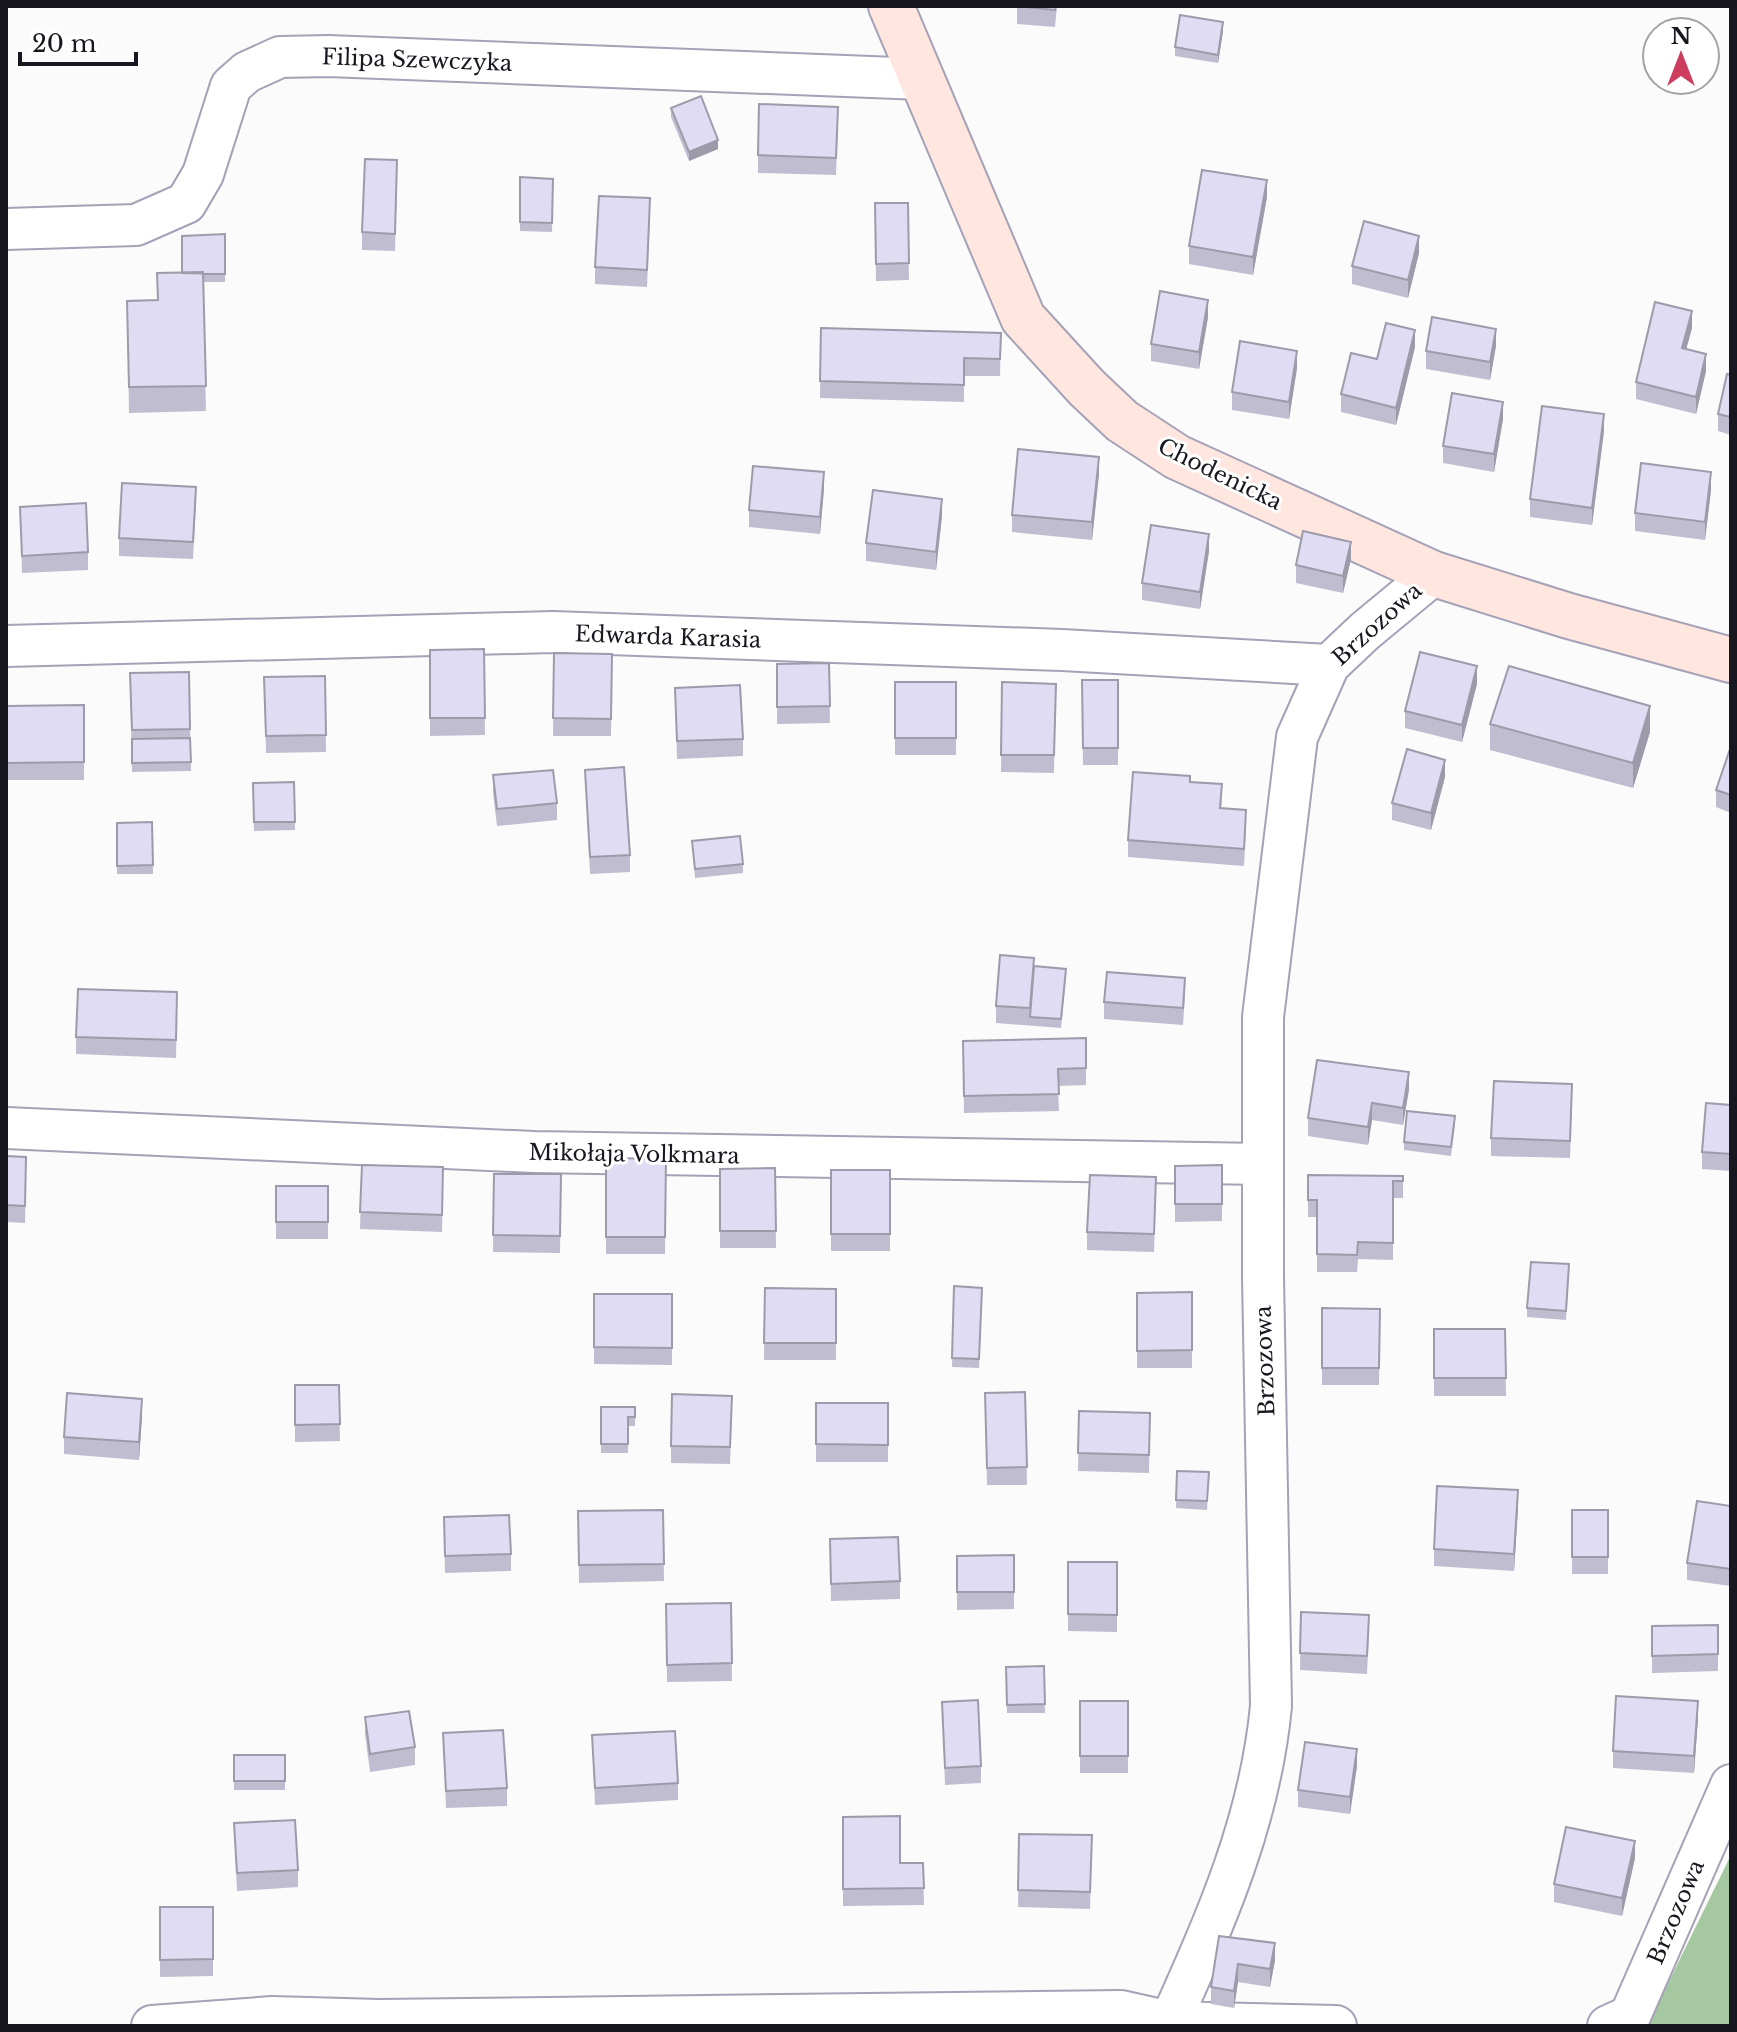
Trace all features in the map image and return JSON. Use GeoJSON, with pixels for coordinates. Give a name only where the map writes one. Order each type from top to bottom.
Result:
{"type":"FeatureCollection","features":[{"type":"Feature","properties":{"kind":"street","name":"Chodenicka"},"geometry":{"type":"LineString","coordinates":[[891,6],[1023,318],[1122,421],[1177,457],[1434,574],[1569,616],[1731,660]]}},
{"type":"Feature","properties":{"kind":"street","name":"Filipa Szewczyka"},"geometry":{"type":"LineString","coordinates":[[6,229],[136,225],[186,203],[203,174],[231,86],[247,72],[280,57],[328,56],[922,79]]}},
{"type":"Feature","properties":{"kind":"street","name":"Brzozowa"},"geometry":{"type":"LineString","coordinates":[[1170,2022],[1225,1900],[1267,1751],[1271,1706],[1263,1017],[1297,737],[1329,665],[1434,574]]}},
{"type":"Feature","properties":{"kind":"street","name":"Edwarda Karasia"},"geometry":{"type":"LineString","coordinates":[[6,646],[553,632],[1062,650],[1329,665]]}},
{"type":"Feature","properties":{"kind":"street","name":"Mikołaja Volkmara"},"geometry":{"type":"LineString","coordinates":[[6,1128],[534,1152],[1263,1164]]}},
{"type":"Feature","properties":{"kind":"street","name":"Brzozowa"},"geometry":{"type":"LineString","coordinates":[[1608,2026],[1630,2016],[1731,1785]]}},
{"type":"Feature","properties":{"kind":"street"},"geometry":{"type":"LineString","coordinates":[[152,2026],[272,2017],[379,2020],[1121,2011],[1170,2022],[1336,2026]]}},
{"type":"Feature","properties":{"kind":"green space"},"geometry":{"type":"Polygon","coordinates":[[[1731,1855],[1731,2026],[1647,2026],[1731,1855]]]}},
{"type":"Feature","properties":{"kind":"building"},"geometry":{"type":"Polygon","coordinates":[[[1017,6],[1056,6],[1055,10],[1017,6]]]}},
{"type":"Feature","properties":{"kind":"building"},"geometry":{"type":"Polygon","coordinates":[[[1180,15],[1223,22],[1218,55],[1175,47],[1180,15]]]}},
{"type":"Feature","properties":{"kind":"building"},"geometry":{"type":"Polygon","coordinates":[[[701,96],[718,140],[689,152],[671,108],[701,96]]]}},
{"type":"Feature","properties":{"kind":"building"},"geometry":{"type":"Polygon","coordinates":[[[759,104],[838,107],[836,158],[758,155],[759,104]]]}},
{"type":"Feature","properties":{"kind":"building"},"geometry":{"type":"Polygon","coordinates":[[[365,159],[397,160],[395,234],[362,232],[365,159]]]}},
{"type":"Feature","properties":{"kind":"building"},"geometry":{"type":"Polygon","coordinates":[[[1202,170],[1267,180],[1253,257],[1189,246],[1202,170]]]}},
{"type":"Feature","properties":{"kind":"building"},"geometry":{"type":"Polygon","coordinates":[[[520,177],[553,179],[552,223],[520,222],[520,177]]]}},
{"type":"Feature","properties":{"kind":"building"},"geometry":{"type":"Polygon","coordinates":[[[599,196],[650,198],[647,270],[595,267],[599,196]]]}},
{"type":"Feature","properties":{"kind":"building"},"geometry":{"type":"Polygon","coordinates":[[[875,203],[908,203],[909,263],[876,264],[875,203]]]}},
{"type":"Feature","properties":{"kind":"building"},"geometry":{"type":"Polygon","coordinates":[[[1364,221],[1419,236],[1408,280],[1352,266],[1364,221]]]}},
{"type":"Feature","properties":{"kind":"building"},"geometry":{"type":"Polygon","coordinates":[[[225,234],[225,274],[182,273],[182,236],[225,234]]]}},
{"type":"Feature","properties":{"kind":"building"},"geometry":{"type":"Polygon","coordinates":[[[203,272],[206,386],[129,387],[127,301],[158,300],[157,273],[203,272]]]}},
{"type":"Feature","properties":{"kind":"building"},"geometry":{"type":"Polygon","coordinates":[[[1160,291],[1208,300],[1199,352],[1151,344],[1160,291]]]}},
{"type":"Feature","properties":{"kind":"building"},"geometry":{"type":"Polygon","coordinates":[[[1655,302],[1692,311],[1682,348],[1706,354],[1696,397],[1636,382],[1655,302]]]}},
{"type":"Feature","properties":{"kind":"building"},"geometry":{"type":"Polygon","coordinates":[[[1432,317],[1496,329],[1490,362],[1426,351],[1432,317]]]}},
{"type":"Feature","properties":{"kind":"building"},"geometry":{"type":"Polygon","coordinates":[[[1386,323],[1415,330],[1396,408],[1341,394],[1351,353],[1377,359],[1386,323]]]}},
{"type":"Feature","properties":{"kind":"building"},"geometry":{"type":"Polygon","coordinates":[[[821,328],[1001,333],[1000,359],[964,358],[964,385],[820,381],[821,328]]]}},
{"type":"Feature","properties":{"kind":"building"},"geometry":{"type":"Polygon","coordinates":[[[1240,341],[1297,351],[1289,402],[1232,392],[1240,341]]]}},
{"type":"Feature","properties":{"kind":"building"},"geometry":{"type":"Polygon","coordinates":[[[1727,374],[1731,375],[1731,417],[1718,414],[1727,374]]]}},
{"type":"Feature","properties":{"kind":"building"},"geometry":{"type":"Polygon","coordinates":[[[1452,393],[1503,402],[1494,454],[1443,446],[1452,393]]]}},
{"type":"Feature","properties":{"kind":"building"},"geometry":{"type":"Polygon","coordinates":[[[1542,406],[1604,414],[1592,508],[1530,499],[1542,406]]]}},
{"type":"Feature","properties":{"kind":"building"},"geometry":{"type":"Polygon","coordinates":[[[1018,449],[1099,457],[1092,522],[1012,515],[1018,449]]]}},
{"type":"Feature","properties":{"kind":"building"},"geometry":{"type":"Polygon","coordinates":[[[1641,463],[1711,472],[1705,522],[1635,513],[1641,463]]]}},
{"type":"Feature","properties":{"kind":"building"},"geometry":{"type":"Polygon","coordinates":[[[753,466],[824,472],[820,517],[749,510],[753,466]]]}},
{"type":"Feature","properties":{"kind":"building"},"geometry":{"type":"Polygon","coordinates":[[[122,483],[196,487],[193,542],[119,538],[122,483]]]}},
{"type":"Feature","properties":{"kind":"building"},"geometry":{"type":"Polygon","coordinates":[[[873,490],[942,499],[936,552],[866,543],[873,490]]]}},
{"type":"Feature","properties":{"kind":"building"},"geometry":{"type":"Polygon","coordinates":[[[86,503],[88,552],[22,556],[20,507],[86,503]]]}},
{"type":"Feature","properties":{"kind":"building"},"geometry":{"type":"Polygon","coordinates":[[[1151,525],[1209,534],[1200,592],[1142,583],[1151,525]]]}},
{"type":"Feature","properties":{"kind":"building"},"geometry":{"type":"Polygon","coordinates":[[[1303,531],[1351,542],[1343,576],[1296,565],[1303,531]]]}},
{"type":"Feature","properties":{"kind":"building"},"geometry":{"type":"Polygon","coordinates":[[[484,649],[485,718],[430,718],[430,650],[484,649]]]}},
{"type":"Feature","properties":{"kind":"building"},"geometry":{"type":"Polygon","coordinates":[[[1420,652],[1477,666],[1462,725],[1405,711],[1420,652]]]}},
{"type":"Feature","properties":{"kind":"building"},"geometry":{"type":"Polygon","coordinates":[[[554,653],[612,654],[611,719],[553,718],[554,653]]]}},
{"type":"Feature","properties":{"kind":"building"},"geometry":{"type":"Polygon","coordinates":[[[829,663],[830,706],[777,707],[777,664],[829,663]]]}},
{"type":"Feature","properties":{"kind":"building"},"geometry":{"type":"Polygon","coordinates":[[[1509,666],[1650,706],[1633,763],[1490,724],[1509,666]]]}},
{"type":"Feature","properties":{"kind":"building"},"geometry":{"type":"Polygon","coordinates":[[[189,672],[190,729],[132,730],[130,673],[189,672]]]}},
{"type":"Feature","properties":{"kind":"building"},"geometry":{"type":"Polygon","coordinates":[[[325,676],[326,735],[266,736],[264,677],[325,676]]]}},
{"type":"Feature","properties":{"kind":"building"},"geometry":{"type":"Polygon","coordinates":[[[1082,680],[1118,680],[1118,748],[1083,748],[1082,680]]]}},
{"type":"Feature","properties":{"kind":"building"},"geometry":{"type":"Polygon","coordinates":[[[895,682],[956,682],[956,738],[895,738],[895,682]]]}},
{"type":"Feature","properties":{"kind":"building"},"geometry":{"type":"Polygon","coordinates":[[[1002,682],[1056,684],[1054,755],[1001,755],[1002,682]]]}},
{"type":"Feature","properties":{"kind":"building"},"geometry":{"type":"Polygon","coordinates":[[[740,685],[743,739],[677,741],[675,688],[740,685]]]}},
{"type":"Feature","properties":{"kind":"building"},"geometry":{"type":"Polygon","coordinates":[[[84,705],[84,762],[6,763],[6,706],[84,705]]]}},
{"type":"Feature","properties":{"kind":"building"},"geometry":{"type":"Polygon","coordinates":[[[190,738],[191,762],[132,763],[132,739],[190,738]]]}},
{"type":"Feature","properties":{"kind":"building"},"geometry":{"type":"Polygon","coordinates":[[[1731,746],[1731,795],[1716,790],[1731,746]]]}},
{"type":"Feature","properties":{"kind":"building"},"geometry":{"type":"Polygon","coordinates":[[[1407,749],[1445,760],[1431,813],[1392,803],[1407,749]]]}},
{"type":"Feature","properties":{"kind":"building"},"geometry":{"type":"Polygon","coordinates":[[[624,767],[630,855],[590,857],[585,770],[624,767]]]}},
{"type":"Feature","properties":{"kind":"building"},"geometry":{"type":"Polygon","coordinates":[[[553,770],[557,803],[497,809],[493,775],[553,770]]]}},
{"type":"Feature","properties":{"kind":"building"},"geometry":{"type":"Polygon","coordinates":[[[1133,772],[1190,776],[1190,782],[1222,784],[1220,808],[1246,810],[1244,849],[1128,840],[1133,772]]]}},
{"type":"Feature","properties":{"kind":"building"},"geometry":{"type":"Polygon","coordinates":[[[294,782],[295,822],[254,822],[253,783],[294,782]]]}},
{"type":"Feature","properties":{"kind":"building"},"geometry":{"type":"Polygon","coordinates":[[[152,822],[153,865],[117,866],[117,823],[152,822]]]}},
{"type":"Feature","properties":{"kind":"building"},"geometry":{"type":"Polygon","coordinates":[[[740,836],[743,864],[695,869],[692,841],[740,836]]]}},
{"type":"Feature","properties":{"kind":"building"},"geometry":{"type":"Polygon","coordinates":[[[1000,955],[1034,958],[1030,1008],[996,1006],[1000,955]]]}},
{"type":"Feature","properties":{"kind":"building"},"geometry":{"type":"Polygon","coordinates":[[[1034,966],[1066,969],[1061,1019],[1030,1017],[1034,966]]]}},
{"type":"Feature","properties":{"kind":"building"},"geometry":{"type":"Polygon","coordinates":[[[1107,972],[1185,978],[1183,1008],[1104,1002],[1107,972]]]}},
{"type":"Feature","properties":{"kind":"building"},"geometry":{"type":"Polygon","coordinates":[[[78,989],[177,992],[176,1040],[76,1037],[78,989]]]}},
{"type":"Feature","properties":{"kind":"building"},"geometry":{"type":"Polygon","coordinates":[[[1086,1038],[1086,1068],[1058,1069],[1059,1094],[964,1096],[963,1041],[1086,1038]]]}},
{"type":"Feature","properties":{"kind":"building"},"geometry":{"type":"Polygon","coordinates":[[[1317,1060],[1409,1072],[1403,1108],[1372,1103],[1368,1127],[1308,1118],[1317,1060]]]}},
{"type":"Feature","properties":{"kind":"building"},"geometry":{"type":"Polygon","coordinates":[[[1494,1081],[1572,1084],[1570,1141],[1491,1138],[1494,1081]]]}},
{"type":"Feature","properties":{"kind":"building"},"geometry":{"type":"Polygon","coordinates":[[[1706,1103],[1731,1105],[1731,1154],[1702,1152],[1706,1103]]]}},
{"type":"Feature","properties":{"kind":"building"},"geometry":{"type":"Polygon","coordinates":[[[1407,1111],[1455,1116],[1451,1147],[1404,1142],[1407,1111]]]}},
{"type":"Feature","properties":{"kind":"building"},"geometry":{"type":"Polygon","coordinates":[[[6,1156],[26,1157],[25,1206],[6,1205],[6,1156]]]}},
{"type":"Feature","properties":{"kind":"building"},"geometry":{"type":"Polygon","coordinates":[[[606,1158],[666,1159],[665,1237],[606,1237],[606,1158]]]}},
{"type":"Feature","properties":{"kind":"building"},"geometry":{"type":"Polygon","coordinates":[[[362,1165],[443,1167],[442,1215],[360,1212],[362,1165]]]}},
{"type":"Feature","properties":{"kind":"building"},"geometry":{"type":"Polygon","coordinates":[[[1222,1165],[1222,1204],[1175,1204],[1175,1166],[1222,1165]]]}},
{"type":"Feature","properties":{"kind":"building"},"geometry":{"type":"Polygon","coordinates":[[[775,1168],[776,1231],[720,1231],[720,1169],[775,1168]]]}},
{"type":"Feature","properties":{"kind":"building"},"geometry":{"type":"Polygon","coordinates":[[[831,1170],[890,1170],[890,1234],[831,1234],[831,1170]]]}},
{"type":"Feature","properties":{"kind":"building"},"geometry":{"type":"Polygon","coordinates":[[[494,1174],[561,1174],[560,1236],[493,1235],[494,1174]]]}},
{"type":"Feature","properties":{"kind":"building"},"geometry":{"type":"Polygon","coordinates":[[[1090,1175],[1156,1177],[1154,1234],[1087,1232],[1090,1175]]]}},
{"type":"Feature","properties":{"kind":"building"},"geometry":{"type":"Polygon","coordinates":[[[1308,1175],[1403,1176],[1403,1181],[1393,1181],[1393,1243],[1358,1242],[1357,1255],[1317,1254],[1317,1200],[1308,1200],[1308,1175]]]}},
{"type":"Feature","properties":{"kind":"building"},"geometry":{"type":"Polygon","coordinates":[[[276,1186],[328,1186],[328,1222],[276,1222],[276,1186]]]}},
{"type":"Feature","properties":{"kind":"building"},"geometry":{"type":"Polygon","coordinates":[[[1531,1262],[1569,1264],[1566,1311],[1527,1308],[1531,1262]]]}},
{"type":"Feature","properties":{"kind":"building"},"geometry":{"type":"Polygon","coordinates":[[[954,1286],[982,1288],[979,1359],[952,1358],[954,1286]]]}},
{"type":"Feature","properties":{"kind":"building"},"geometry":{"type":"Polygon","coordinates":[[[765,1288],[836,1289],[836,1343],[764,1343],[765,1288]]]}},
{"type":"Feature","properties":{"kind":"building"},"geometry":{"type":"Polygon","coordinates":[[[1192,1292],[1192,1350],[1137,1351],[1137,1293],[1192,1292]]]}},
{"type":"Feature","properties":{"kind":"building"},"geometry":{"type":"Polygon","coordinates":[[[594,1294],[672,1294],[672,1348],[594,1347],[594,1294]]]}},
{"type":"Feature","properties":{"kind":"building"},"geometry":{"type":"Polygon","coordinates":[[[1322,1308],[1380,1309],[1379,1368],[1322,1368],[1322,1308]]]}},
{"type":"Feature","properties":{"kind":"building"},"geometry":{"type":"Polygon","coordinates":[[[1434,1329],[1505,1329],[1506,1378],[1434,1378],[1434,1329]]]}},
{"type":"Feature","properties":{"kind":"building"},"geometry":{"type":"Polygon","coordinates":[[[295,1385],[339,1385],[340,1424],[295,1425],[295,1385]]]}},
{"type":"Feature","properties":{"kind":"building"},"geometry":{"type":"Polygon","coordinates":[[[1025,1392],[1027,1467],[987,1468],[985,1393],[1025,1392]]]}},
{"type":"Feature","properties":{"kind":"building"},"geometry":{"type":"Polygon","coordinates":[[[67,1393],[142,1399],[139,1442],[64,1437],[67,1393]]]}},
{"type":"Feature","properties":{"kind":"building"},"geometry":{"type":"Polygon","coordinates":[[[672,1394],[732,1396],[730,1447],[671,1446],[672,1394]]]}},
{"type":"Feature","properties":{"kind":"building"},"geometry":{"type":"Polygon","coordinates":[[[816,1403],[888,1403],[888,1445],[816,1444],[816,1403]]]}},
{"type":"Feature","properties":{"kind":"building"},"geometry":{"type":"Polygon","coordinates":[[[601,1407],[635,1407],[635,1417],[628,1417],[628,1444],[601,1444],[601,1407]]]}},
{"type":"Feature","properties":{"kind":"building"},"geometry":{"type":"Polygon","coordinates":[[[1079,1411],[1150,1413],[1149,1455],[1078,1453],[1079,1411]]]}},
{"type":"Feature","properties":{"kind":"building"},"geometry":{"type":"Polygon","coordinates":[[[1177,1471],[1209,1472],[1207,1501],[1176,1500],[1177,1471]]]}},
{"type":"Feature","properties":{"kind":"building"},"geometry":{"type":"Polygon","coordinates":[[[1437,1486],[1518,1490],[1514,1554],[1434,1549],[1437,1486]]]}},
{"type":"Feature","properties":{"kind":"building"},"geometry":{"type":"Polygon","coordinates":[[[1697,1501],[1731,1506],[1731,1569],[1687,1563],[1697,1501]]]}},
{"type":"Feature","properties":{"kind":"building"},"geometry":{"type":"Polygon","coordinates":[[[663,1510],[664,1564],[579,1565],[578,1511],[663,1510]]]}},
{"type":"Feature","properties":{"kind":"building"},"geometry":{"type":"Polygon","coordinates":[[[1572,1510],[1608,1510],[1608,1557],[1572,1557],[1572,1510]]]}},
{"type":"Feature","properties":{"kind":"building"},"geometry":{"type":"Polygon","coordinates":[[[509,1515],[511,1554],[445,1556],[444,1517],[509,1515]]]}},
{"type":"Feature","properties":{"kind":"building"},"geometry":{"type":"Polygon","coordinates":[[[898,1537],[900,1581],[831,1584],[830,1539],[898,1537]]]}},
{"type":"Feature","properties":{"kind":"building"},"geometry":{"type":"Polygon","coordinates":[[[1014,1555],[1014,1592],[957,1592],[957,1556],[1014,1555]]]}},
{"type":"Feature","properties":{"kind":"building"},"geometry":{"type":"Polygon","coordinates":[[[1068,1562],[1117,1562],[1117,1615],[1068,1614],[1068,1562]]]}},
{"type":"Feature","properties":{"kind":"building"},"geometry":{"type":"Polygon","coordinates":[[[731,1603],[732,1663],[667,1665],[666,1604],[731,1603]]]}},
{"type":"Feature","properties":{"kind":"building"},"geometry":{"type":"Polygon","coordinates":[[[1301,1612],[1369,1615],[1367,1656],[1300,1653],[1301,1612]]]}},
{"type":"Feature","properties":{"kind":"building"},"geometry":{"type":"Polygon","coordinates":[[[1718,1625],[1718,1654],[1652,1656],[1652,1626],[1718,1625]]]}},
{"type":"Feature","properties":{"kind":"building"},"geometry":{"type":"Polygon","coordinates":[[[1044,1666],[1045,1704],[1007,1705],[1006,1667],[1044,1666]]]}},
{"type":"Feature","properties":{"kind":"building"},"geometry":{"type":"Polygon","coordinates":[[[1616,1696],[1698,1701],[1694,1756],[1613,1751],[1616,1696]]]}},
{"type":"Feature","properties":{"kind":"building"},"geometry":{"type":"Polygon","coordinates":[[[978,1700],[981,1766],[945,1768],[942,1702],[978,1700]]]}},
{"type":"Feature","properties":{"kind":"building"},"geometry":{"type":"Polygon","coordinates":[[[1080,1701],[1128,1701],[1128,1756],[1080,1756],[1080,1701]]]}},
{"type":"Feature","properties":{"kind":"building"},"geometry":{"type":"Polygon","coordinates":[[[409,1711],[415,1747],[370,1754],[365,1717],[409,1711]]]}},
{"type":"Feature","properties":{"kind":"building"},"geometry":{"type":"Polygon","coordinates":[[[503,1730],[507,1788],[446,1791],[443,1733],[503,1730]]]}},
{"type":"Feature","properties":{"kind":"building"},"geometry":{"type":"Polygon","coordinates":[[[675,1731],[678,1783],[595,1788],[592,1735],[675,1731]]]}},
{"type":"Feature","properties":{"kind":"building"},"geometry":{"type":"Polygon","coordinates":[[[1305,1742],[1357,1749],[1350,1797],[1298,1790],[1305,1742]]]}},
{"type":"Feature","properties":{"kind":"building"},"geometry":{"type":"Polygon","coordinates":[[[234,1755],[285,1755],[285,1781],[234,1781],[234,1755]]]}},
{"type":"Feature","properties":{"kind":"building"},"geometry":{"type":"Polygon","coordinates":[[[900,1816],[900,1863],[923,1863],[924,1888],[843,1889],[843,1817],[900,1816]]]}},
{"type":"Feature","properties":{"kind":"building"},"geometry":{"type":"Polygon","coordinates":[[[295,1820],[298,1870],[237,1873],[234,1823],[295,1820]]]}},
{"type":"Feature","properties":{"kind":"building"},"geometry":{"type":"Polygon","coordinates":[[[1566,1827],[1635,1841],[1622,1898],[1554,1884],[1566,1827]]]}},
{"type":"Feature","properties":{"kind":"building"},"geometry":{"type":"Polygon","coordinates":[[[1019,1834],[1092,1835],[1090,1892],[1018,1890],[1019,1834]]]}},
{"type":"Feature","properties":{"kind":"building"},"geometry":{"type":"Polygon","coordinates":[[[160,1907],[213,1907],[213,1959],[160,1960],[160,1907]]]}},
{"type":"Feature","properties":{"kind":"building"},"geometry":{"type":"Polygon","coordinates":[[[1219,1936],[1275,1943],[1270,1969],[1238,1964],[1234,1991],[1211,1987],[1219,1936]]]}}]}
